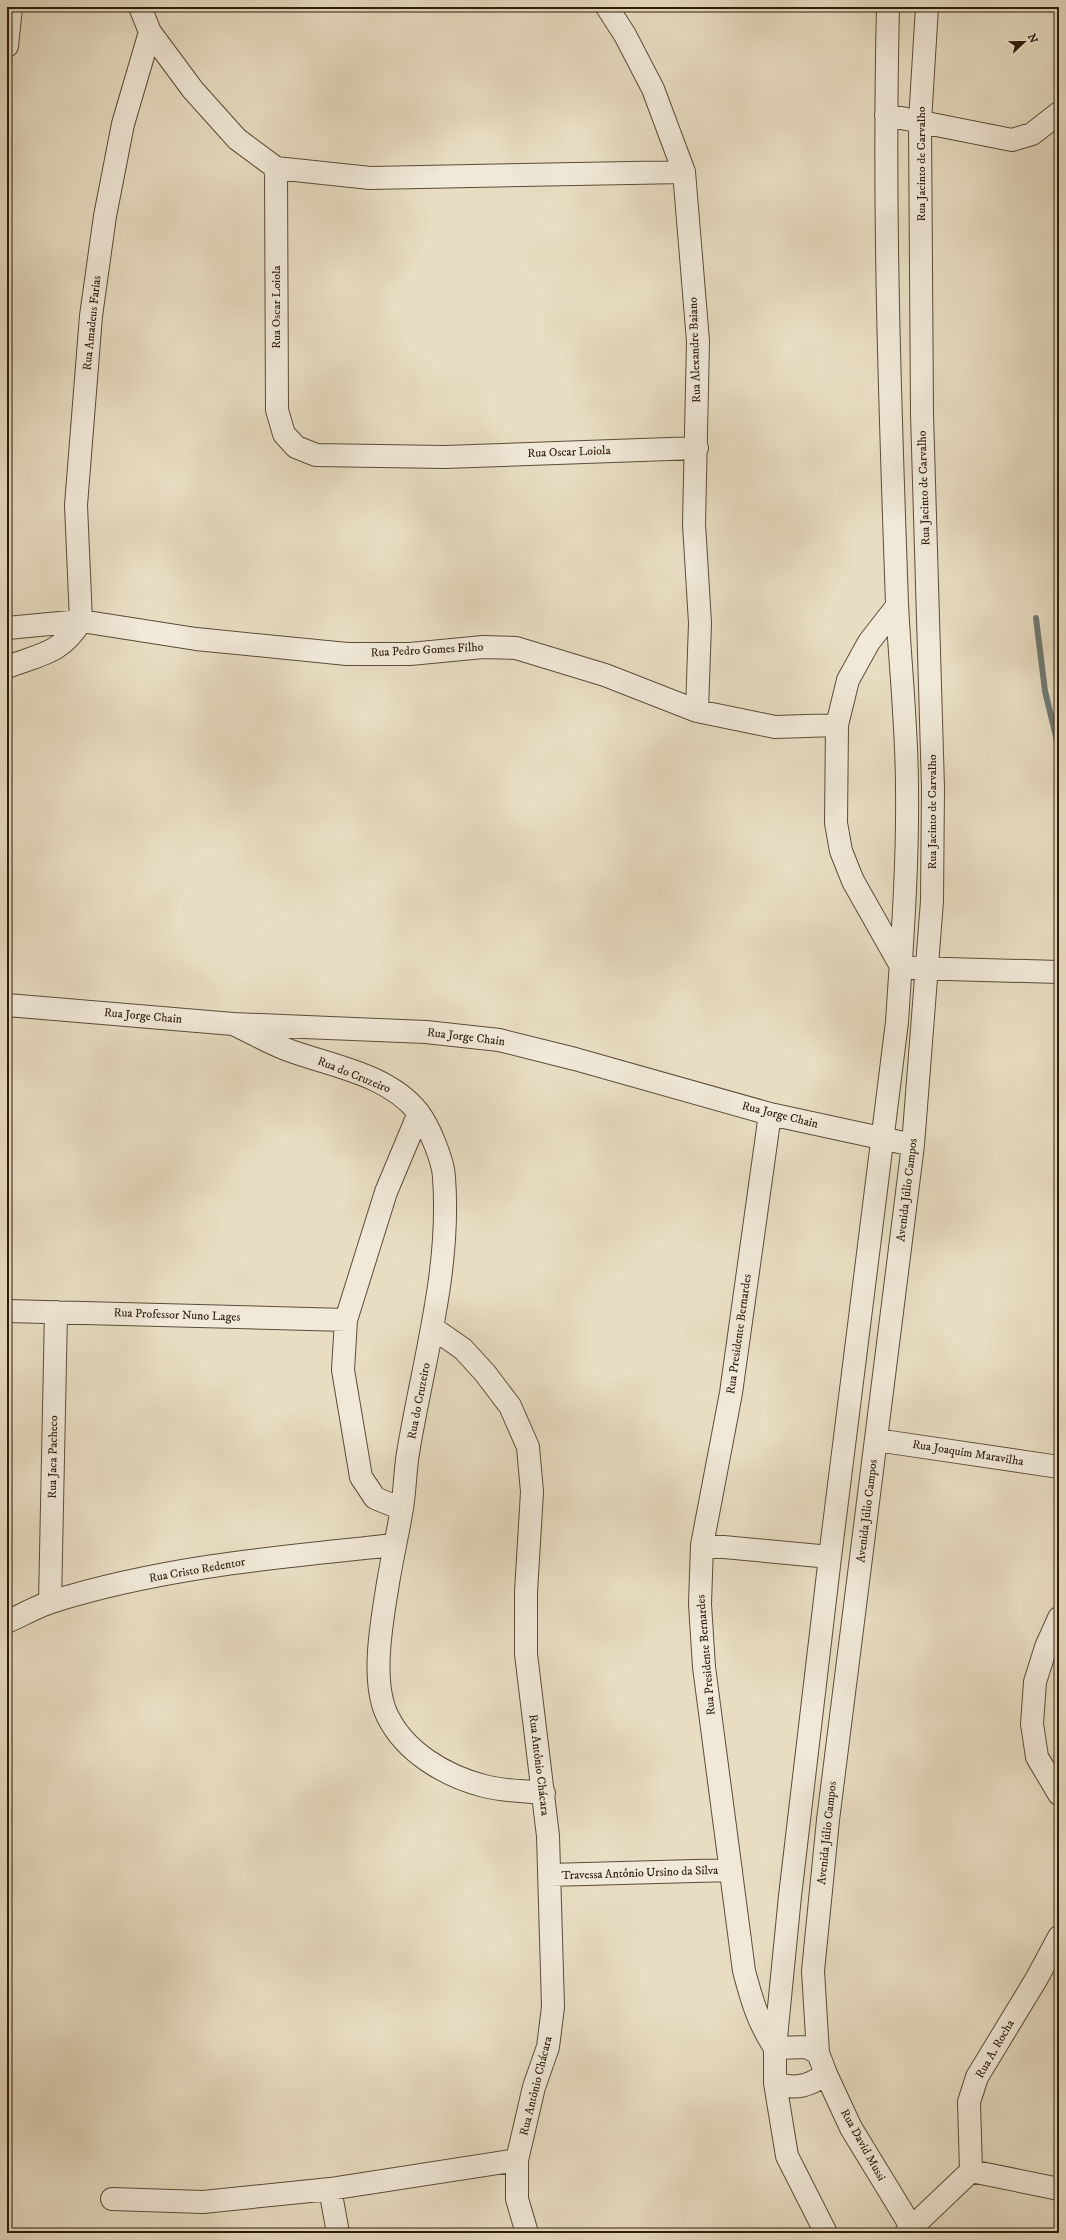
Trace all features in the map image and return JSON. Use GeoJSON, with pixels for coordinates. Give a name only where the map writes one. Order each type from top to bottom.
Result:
{"type":"FeatureCollection","features":[{"type":"Feature","properties":{"kind":"street"},"geometry":{"type":"LineString","coordinates":[[7,46],[11,7]]}},
{"type":"Feature","properties":{"kind":"street"},"geometry":{"type":"LineString","coordinates":[[140,7],[150,32],[193,90],[237,139],[276,168],[370,178],[684,172]]}},
{"type":"Feature","properties":{"kind":"street","name":"Rua Alexandre Baiano"},"geometry":{"type":"LineString","coordinates":[[607,7],[625,35],[653,89],[684,172],[698,341],[697,448],[694,524],[700,623],[697,711]]}},
{"type":"Feature","properties":{"kind":"street"},"geometry":{"type":"LineString","coordinates":[[826,2233],[787,2156],[775,2084],[775,2048],[790,1896],[830,1557],[897,1022],[901,966],[907,787],[897,606],[892,415],[886,115],[888,7]]}},
{"type":"Feature","properties":{"kind":"street","name":"Rua Jacinto de Carvalho"},"geometry":{"type":"LineString","coordinates":[[926,970],[932,901],[933,788],[922,414],[920,121],[927,7]]}},
{"type":"Feature","properties":{"kind":"street","name":"Rua Amadeus Farias"},"geometry":{"type":"LineString","coordinates":[[81,621],[76,505],[91,316],[105,216],[123,124],[150,32]]}},
{"type":"Feature","properties":{"kind":"street"},"geometry":{"type":"LineString","coordinates":[[886,115],[920,121],[989,137],[1012,140],[1032,134],[1059,113]]}},
{"type":"Feature","properties":{"kind":"street","name":"Rua Oscar Loiola"},"geometry":{"type":"LineString","coordinates":[[276,168],[277,410],[284,434],[296,446],[316,455],[444,456],[697,448]]}},
{"type":"Feature","properties":{"kind":"street"},"geometry":{"type":"LineString","coordinates":[[892,415],[922,414]]}},
{"type":"Feature","properties":{"kind":"street"},"geometry":{"type":"LineString","coordinates":[[897,606],[869,642],[848,680],[838,725],[836,823],[841,851],[853,881],[901,966]]}},
{"type":"Feature","properties":{"kind":"street"},"geometry":{"type":"LineString","coordinates":[[7,667],[56,650],[71,637],[81,621]]}},
{"type":"Feature","properties":{"kind":"street","name":"Rua Pedro Gomes Filho"},"geometry":{"type":"LineString","coordinates":[[7,628],[81,621],[196,639],[346,654],[410,654],[483,647],[516,648],[605,675],[697,711],[775,727],[838,725]]}},
{"type":"Feature","properties":{"kind":"street"},"geometry":{"type":"LineString","coordinates":[[907,787],[933,788]]}},
{"type":"Feature","properties":{"kind":"street"},"geometry":{"type":"LineString","coordinates":[[901,966],[926,970],[1059,972]]}},
{"type":"Feature","properties":{"kind":"street","name":"Avenida Júlio Campos"},"geometry":{"type":"LineString","coordinates":[[818,2053],[813,1971],[828,1820],[914,1145],[926,970]]}},
{"type":"Feature","properties":{"kind":"street","name":"Rua Jorge Chain"},"geometry":{"type":"LineString","coordinates":[[7,1005],[233,1024],[426,1032],[500,1040],[574,1059],[770,1114],[914,1145]]}},
{"type":"Feature","properties":{"kind":"street","name":"Rua do Cruzeiro"},"geometry":{"type":"LineString","coordinates":[[233,1024],[285,1049],[372,1079],[399,1093],[419,1113],[437,1150],[444,1175],[444,1248],[433,1328],[408,1454],[402,1509],[394,1545],[380,1632],[379,1692],[388,1717],[406,1744],[437,1767],[484,1786],[544,1793]]}},
{"type":"Feature","properties":{"kind":"street"},"geometry":{"type":"LineString","coordinates":[[402,1509],[375,1498],[361,1477],[343,1370],[346,1320],[386,1192],[419,1113]]}},
{"type":"Feature","properties":{"kind":"street","name":"Rua Presidente Bernardes"},"geometry":{"type":"LineString","coordinates":[[770,1114],[731,1393],[702,1545],[700,1604],[704,1667],[744,1971],[754,2008],[762,2028],[775,2048]]}},
{"type":"Feature","properties":{"kind":"street"},"geometry":{"type":"LineString","coordinates":[[874,1209],[905,1212]]}},
{"type":"Feature","properties":{"kind":"street","name":"Rua Professor Nuno Lages"},"geometry":{"type":"LineString","coordinates":[[7,1311],[346,1320]]}},
{"type":"Feature","properties":{"kind":"street","name":"Rua Jaca Pacheco"},"geometry":{"type":"LineString","coordinates":[[50,1602],[56,1312]]}},
{"type":"Feature","properties":{"kind":"street","name":"Rua Antônio Chácara"},"geometry":{"type":"LineString","coordinates":[[433,1328],[463,1349],[485,1372],[510,1406],[528,1447],[532,1492],[526,1592],[526,1654],[536,1742],[544,1793],[549,1875],[553,2007],[548,2047],[534,2087],[517,2160],[517,2200],[527,2233]]}},
{"type":"Feature","properties":{"kind":"street","name":"Rua Joaquim Maravilha"},"geometry":{"type":"LineString","coordinates":[[876,1440],[1059,1467]]}},
{"type":"Feature","properties":{"kind":"street","name":"Rua Cristo Redentor"},"geometry":{"type":"LineString","coordinates":[[7,1622],[50,1602],[115,1585],[234,1562],[394,1545]]}},
{"type":"Feature","properties":{"kind":"street"},"geometry":{"type":"LineString","coordinates":[[702,1545],[830,1557]]}},
{"type":"Feature","properties":{"kind":"street"},"geometry":{"type":"LineString","coordinates":[[1059,1618],[1046,1647],[1035,1682],[1032,1724],[1037,1757],[1059,1794]]}},
{"type":"Feature","properties":{"kind":"street","name":"Travessa Antônio Ursino da Silva"},"geometry":{"type":"LineString","coordinates":[[549,1875],[731,1870]]}},
{"type":"Feature","properties":{"kind":"street","name":"Rua A. Rocha"},"geometry":{"type":"LineString","coordinates":[[970,2171],[970,2102],[977,2077],[1037,1978],[1059,1937]]}},
{"type":"Feature","properties":{"kind":"street"},"geometry":{"type":"LineString","coordinates":[[775,2048],[807,2048],[818,2053]]}},
{"type":"Feature","properties":{"kind":"street","name":"Rua David Mussi"},"geometry":{"type":"LineString","coordinates":[[818,2053],[851,2128],[910,2232]]}},
{"type":"Feature","properties":{"kind":"street"},"geometry":{"type":"LineString","coordinates":[[775,2084],[788,2088],[802,2087],[826,2074]]}},
{"type":"Feature","properties":{"kind":"street"},"geometry":{"type":"LineString","coordinates":[[112,2199],[203,2202],[330,2189],[517,2160]]}},
{"type":"Feature","properties":{"kind":"street"},"geometry":{"type":"LineString","coordinates":[[910,2232],[970,2171],[1059,2189]]}},
{"type":"Feature","properties":{"kind":"street"},"geometry":{"type":"LineString","coordinates":[[330,2189],[338,2233]]}},
{"type":"Feature","properties":{"kind":"waterway"},"geometry":{"type":"LineString","coordinates":[[1036,618],[1045,691],[1059,749]]}}]}
